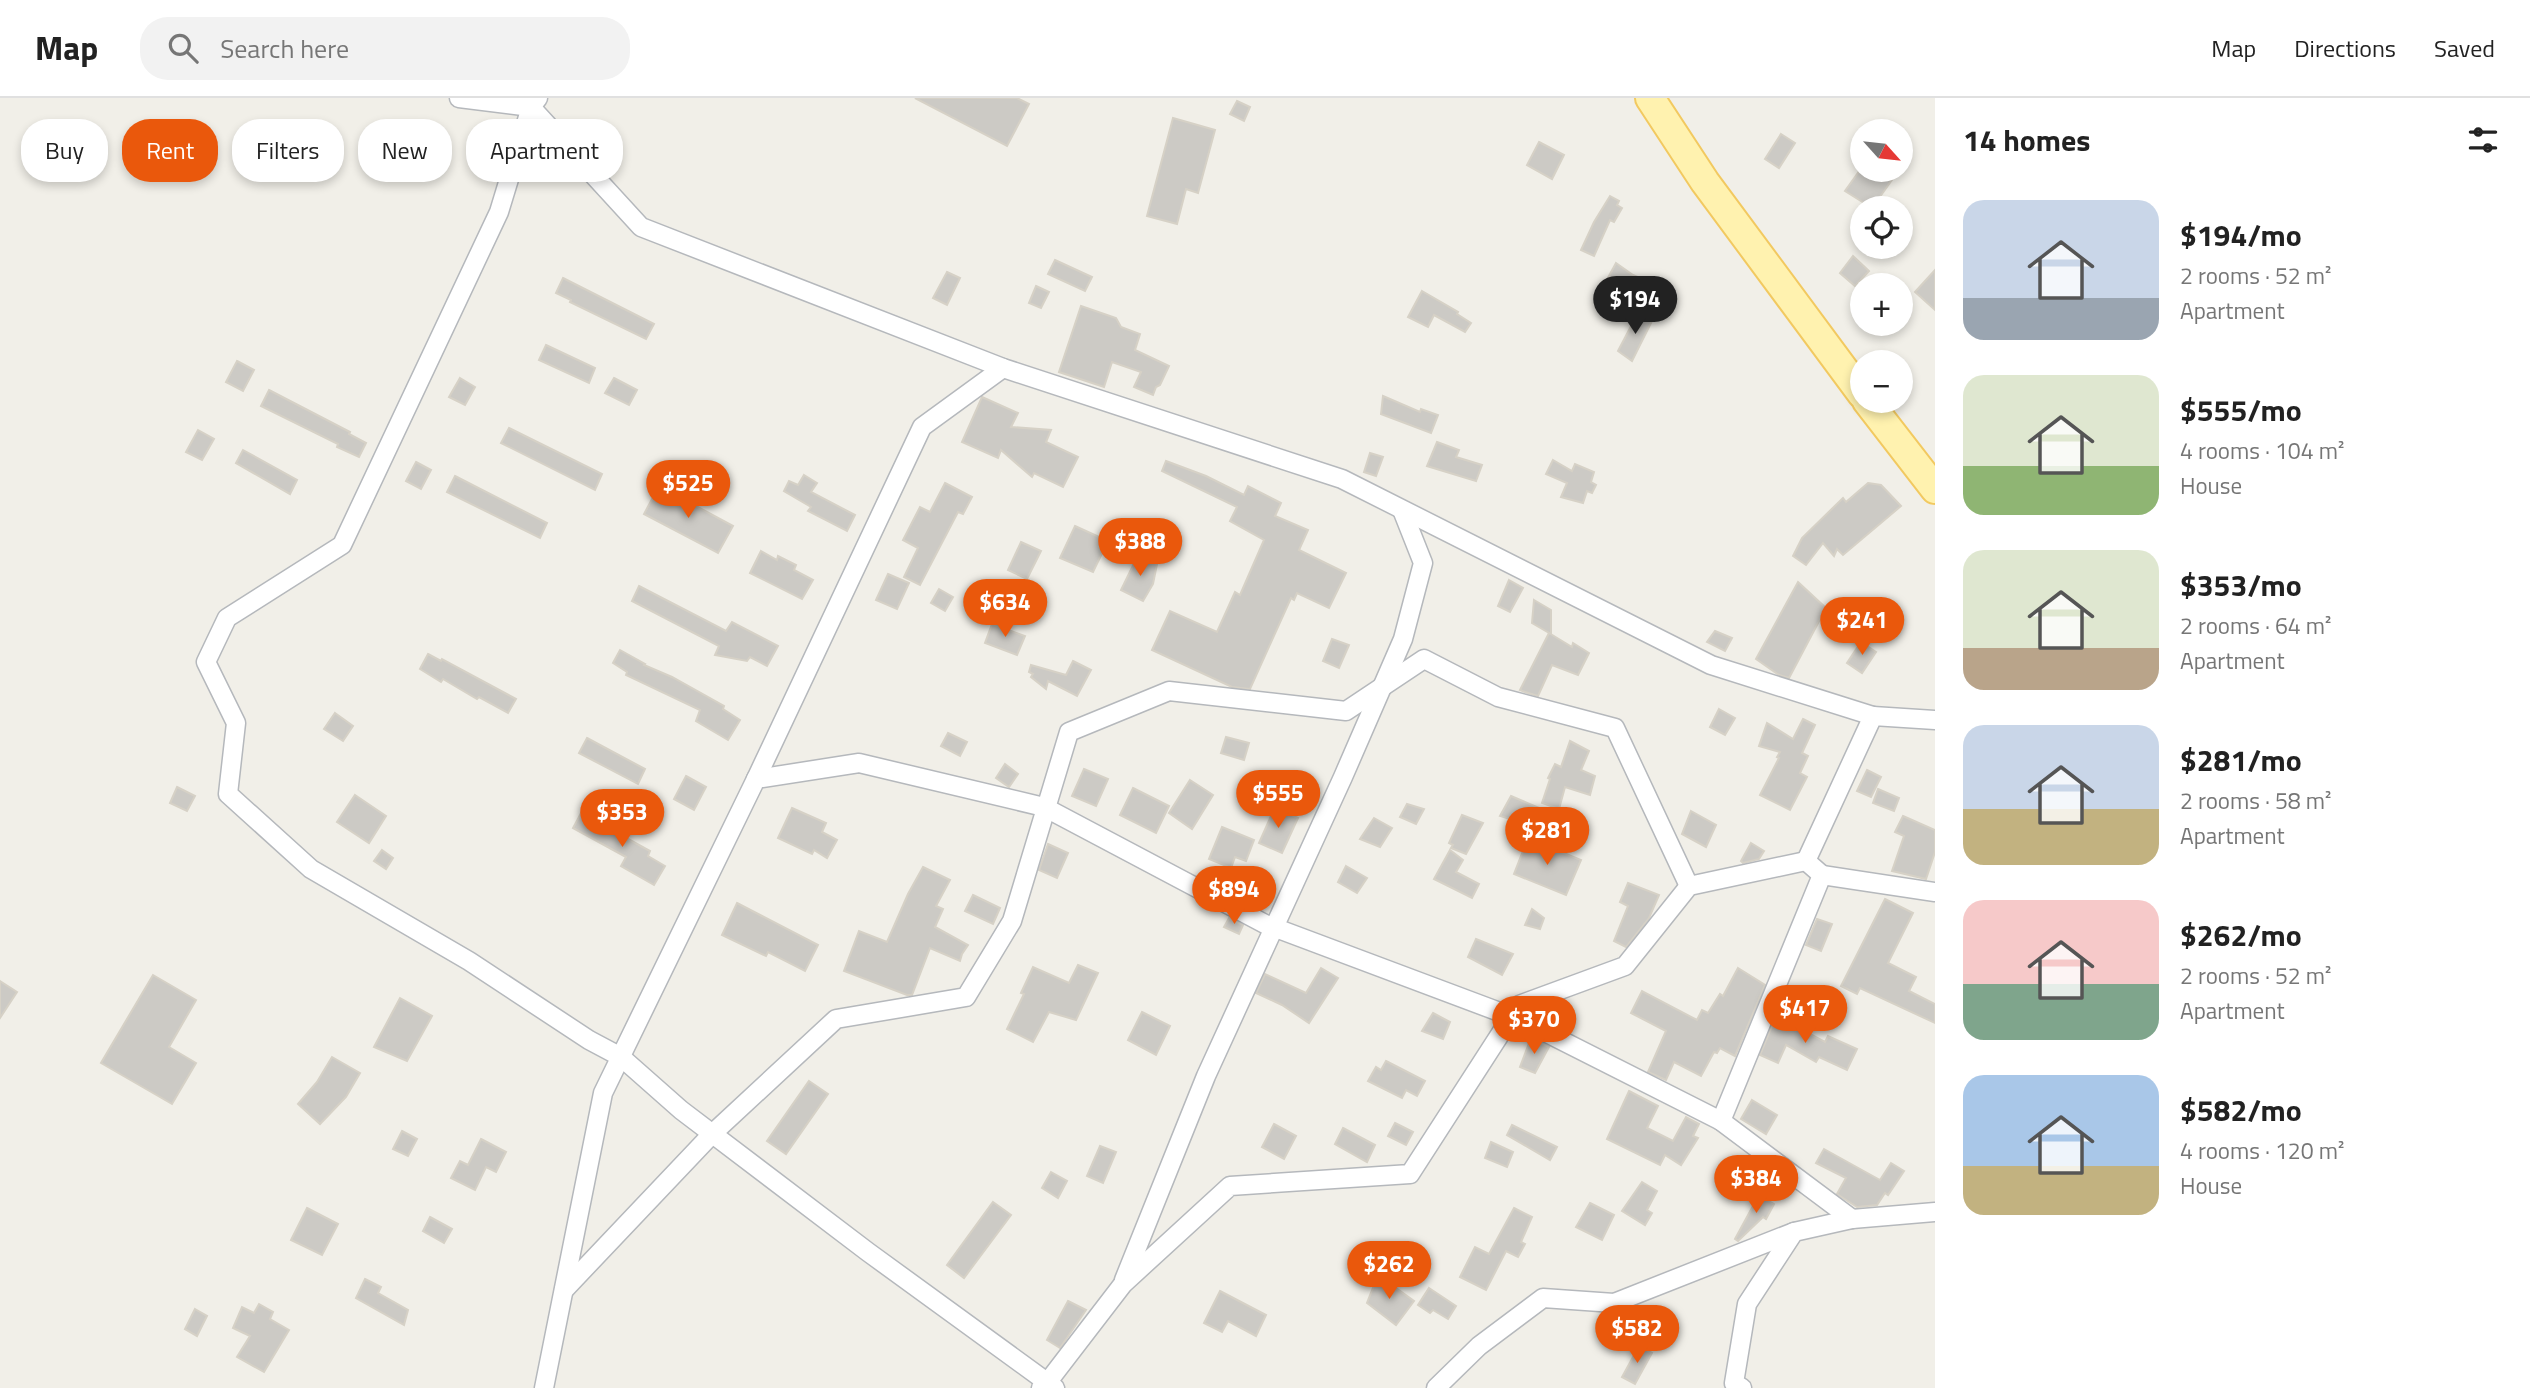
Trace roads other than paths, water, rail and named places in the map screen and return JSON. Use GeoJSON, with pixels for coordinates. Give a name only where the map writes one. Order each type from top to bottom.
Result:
{"type":"FeatureCollection","features":[{"type":"Feature","properties":{"kind":"main road"},"geometry":{"type":"LineString","coordinates":[[1650,98],[1705,182],[1850,378]]}},
{"type":"Feature","properties":{"kind":"main road"},"geometry":{"type":"LineString","coordinates":[[1876,413],[1935,489]]}},
{"type":"Feature","properties":{"kind":"street"},"geometry":{"type":"LineString","coordinates":[[459,98],[535,103],[641,228],[1003,368],[1342,479],[1711,665],[1873,716],[1935,720]]}},
{"type":"Feature","properties":{"kind":"street"},"geometry":{"type":"LineString","coordinates":[[535,103],[499,212],[342,545],[227,618],[206,662],[236,723],[228,794],[311,869],[470,961],[589,1040],[621,1057],[712,1134],[1048,1386],[1123,1284],[1230,1186],[1410,1174],[1519,1005],[1625,966],[1689,886],[1806,861]]}},
{"type":"Feature","properties":{"kind":"street"},"geometry":{"type":"LineString","coordinates":[[544,1388],[604,1093],[922,427],[1003,368]]}},
{"type":"Feature","properties":{"kind":"street"},"geometry":{"type":"LineString","coordinates":[[1123,1284],[1206,1076],[1403,639],[1423,563],[1402,510]]}},
{"type":"Feature","properties":{"kind":"street"},"geometry":{"type":"LineString","coordinates":[[564,1290],[712,1134],[836,1019],[965,997],[1012,921],[1044,807],[1069,732],[1169,691],[1346,711],[1424,659],[1498,697],[1615,728],[1689,886]]}},
{"type":"Feature","properties":{"kind":"street"},"geometry":{"type":"LineString","coordinates":[[1806,861],[1873,716]]}},
{"type":"Feature","properties":{"kind":"street"},"geometry":{"type":"LineString","coordinates":[[756,779],[859,763],[1044,807],[1274,928],[1511,1017],[1721,1121],[1852,1219]]}},
{"type":"Feature","properties":{"kind":"street"},"geometry":{"type":"LineString","coordinates":[[1806,861],[1822,875],[1935,892]]}},
{"type":"Feature","properties":{"kind":"street"},"geometry":{"type":"LineString","coordinates":[[1721,1121],[1822,875]]}},
{"type":"Feature","properties":{"kind":"street"},"geometry":{"type":"LineString","coordinates":[[1436,1388],[1479,1346],[1543,1298],[1614,1303],[1794,1232],[1852,1219],[1935,1212]]}},
{"type":"Feature","properties":{"kind":"street"},"geometry":{"type":"LineString","coordinates":[[1742,1388],[1734,1383],[1747,1304],[1794,1232]]}}]}
